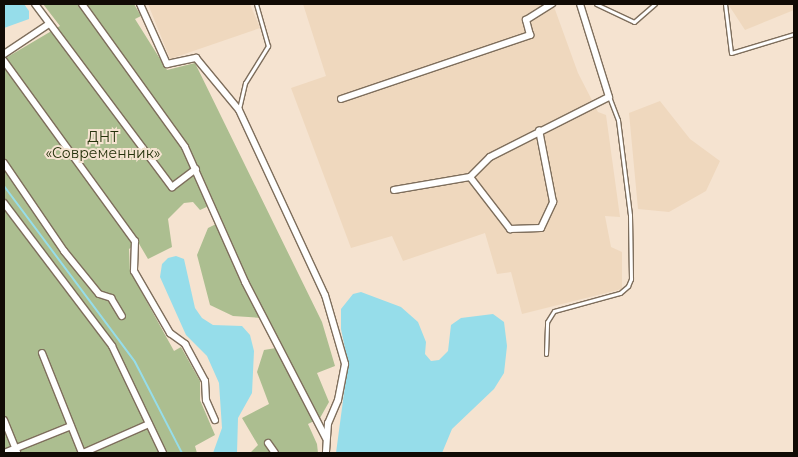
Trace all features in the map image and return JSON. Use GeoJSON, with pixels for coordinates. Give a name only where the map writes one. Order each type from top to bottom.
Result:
{"type":"FeatureCollection","features":[{"type":"Feature","properties":{"kind":"street"},"geometry":{"type":"LineString","coordinates":[[35,4],[172,187],[196,169]]}},
{"type":"Feature","properties":{"kind":"street"},"geometry":{"type":"LineString","coordinates":[[82,4],[186,147],[245,282],[326,440]]}},
{"type":"Feature","properties":{"kind":"street"},"geometry":{"type":"LineString","coordinates":[[140,4],[167,64],[196,58],[239,110],[325,295],[345,364],[326,440],[326,453]]}},
{"type":"Feature","properties":{"kind":"street"},"geometry":{"type":"LineString","coordinates":[[341,99],[530,35],[526,20],[552,4]]}},
{"type":"Feature","properties":{"kind":"street"},"geometry":{"type":"LineString","coordinates":[[394,190],[470,177],[490,157],[538,130],[609,97],[580,4]]}},
{"type":"Feature","properties":{"kind":"street"},"geometry":{"type":"LineString","coordinates":[[4,54],[49,24]]}},
{"type":"Feature","properties":{"kind":"street"},"geometry":{"type":"LineString","coordinates":[[4,62],[135,241],[134,271],[170,334],[185,344],[204,381],[206,400],[215,420]]}},
{"type":"Feature","properties":{"kind":"street"},"geometry":{"type":"LineString","coordinates":[[470,177],[510,229],[541,228],[553,202],[538,130]]}},
{"type":"Feature","properties":{"kind":"street"},"geometry":{"type":"LineString","coordinates":[[4,163],[64,251],[99,294],[111,298],[122,316]]}},
{"type":"Feature","properties":{"kind":"street"},"geometry":{"type":"LineString","coordinates":[[4,203],[112,346],[148,424],[164,453]]}},
{"type":"Feature","properties":{"kind":"street"},"geometry":{"type":"LineString","coordinates":[[42,353],[83,453],[148,424]]}},
{"type":"Feature","properties":{"kind":"street"},"geometry":{"type":"LineString","coordinates":[[4,420],[16,451]]}},
{"type":"Feature","properties":{"kind":"street"},"geometry":{"type":"LineString","coordinates":[[4,453],[16,451],[71,426]]}},
{"type":"Feature","properties":{"kind":"street"},"geometry":{"type":"LineString","coordinates":[[268,443],[275,453]]}},
{"type":"Feature","properties":{"kind":"lane"},"geometry":{"type":"LineString","coordinates":[[239,110],[245,83],[268,46],[256,4]]}},
{"type":"Feature","properties":{"kind":"lane"},"geometry":{"type":"LineString","coordinates":[[596,4],[634,22],[655,4]]}},
{"type":"Feature","properties":{"kind":"lane"},"geometry":{"type":"LineString","coordinates":[[725,4],[731,53],[794,34]]}},
{"type":"Feature","properties":{"kind":"lane"},"geometry":{"type":"LineString","coordinates":[[546,354],[547,322],[554,311],[620,293],[628,286],[630,279],[630,215],[618,120],[609,97]]}},
{"type":"Feature","properties":{"kind":"shaded area"},"geometry":{"type":"Polygon","coordinates":[[[148,4],[250,4],[260,28],[170,59],[148,4]]]}},
{"type":"Feature","properties":{"kind":"shaded area"},"geometry":{"type":"Polygon","coordinates":[[[303,4],[553,4],[578,73],[598,112],[606,115],[620,217],[605,216],[611,247],[622,252],[622,289],[522,314],[511,272],[497,274],[485,233],[403,261],[392,236],[351,248],[291,88],[326,76],[303,4]]]}},
{"type":"Feature","properties":{"kind":"shaded area"},"geometry":{"type":"Polygon","coordinates":[[[728,4],[794,4],[794,10],[745,30],[728,4]]]}},
{"type":"Feature","properties":{"kind":"shaded area"},"geometry":{"type":"Polygon","coordinates":[[[660,101],[690,139],[720,161],[706,191],[669,212],[638,209],[629,113],[660,101]]]}},
{"type":"Feature","properties":{"kind":"green space","name":"ДНТ «Современник»"},"geometry":{"type":"Polygon","coordinates":[[[43,4],[134,4],[141,16],[135,19],[167,70],[195,63],[322,322],[335,366],[317,373],[329,402],[320,418],[308,424],[317,444],[318,453],[250,453],[258,445],[242,418],[269,404],[257,372],[264,350],[276,348],[263,318],[233,316],[210,305],[197,255],[208,228],[220,222],[213,204],[200,210],[193,202],[184,203],[168,219],[172,247],[148,259],[138,242],[129,249],[130,271],[174,351],[181,347],[200,381],[200,400],[215,435],[195,446],[197,453],[4,453],[4,59],[60,26],[43,4]]]}},
{"type":"Feature","properties":{"kind":"water"},"geometry":{"type":"Polygon","coordinates":[[[4,4],[24,4],[29,11],[29,19],[4,28],[4,4]]]}},
{"type":"Feature","properties":{"kind":"water"},"geometry":{"type":"Polygon","coordinates":[[[176,256],[184,259],[195,308],[202,318],[213,325],[242,326],[250,335],[254,351],[252,393],[238,418],[237,453],[213,453],[222,428],[219,383],[207,356],[186,335],[160,277],[162,264],[168,258],[176,256]]]}},
{"type":"Feature","properties":{"kind":"water"},"geometry":{"type":"Polygon","coordinates":[[[361,292],[401,307],[418,322],[426,342],[425,354],[431,361],[439,360],[448,351],[451,325],[461,318],[493,314],[504,322],[507,346],[504,373],[494,389],[452,429],[442,453],[336,453],[348,363],[341,329],[341,309],[353,294],[361,292]]]}},
{"type":"Feature","properties":{"kind":"waterway"},"geometry":{"type":"LineString","coordinates":[[4,186],[135,362],[182,453]]}}]}
